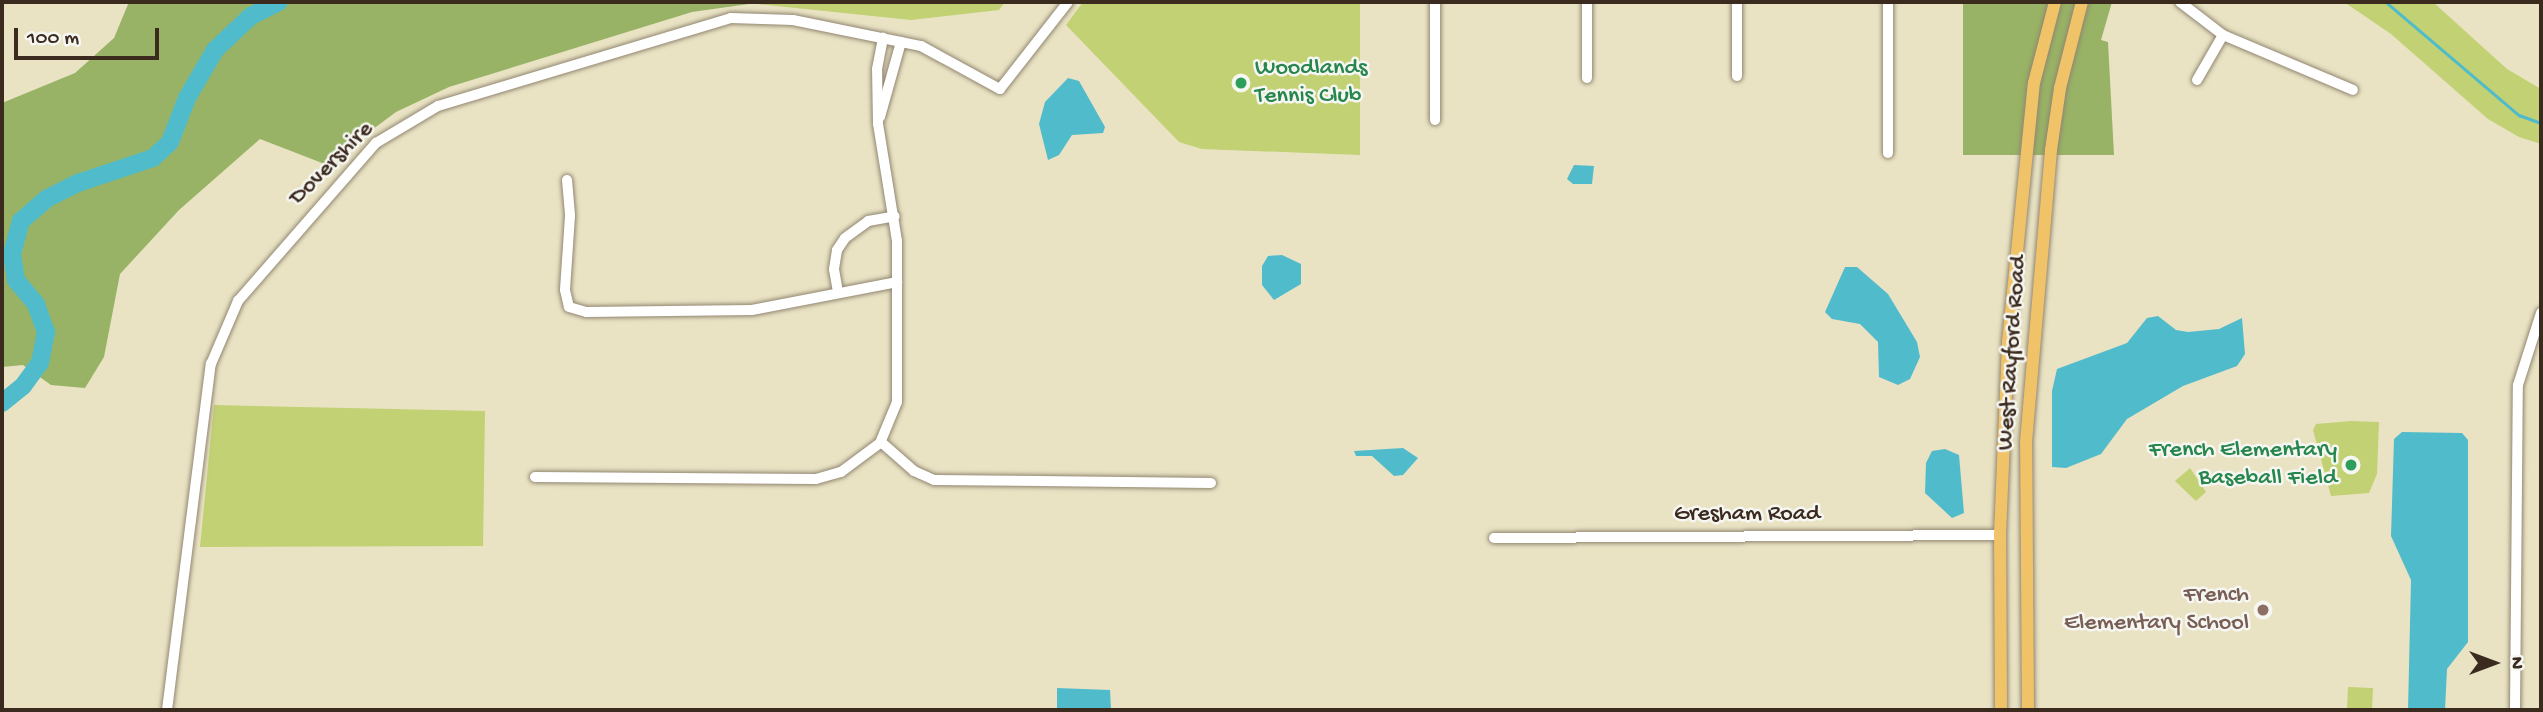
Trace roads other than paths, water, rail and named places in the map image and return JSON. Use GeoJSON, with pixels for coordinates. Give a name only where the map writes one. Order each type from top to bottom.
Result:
{"type":"FeatureCollection","features":[{"type":"Feature","properties":{"kind":"main road","name":"West Rayford Road"},"geometry":{"type":"LineString","coordinates":[[2001,710],[2000,535],[2020,209],[2034,83],[2055,2]]}},
{"type":"Feature","properties":{"kind":"main road","name":"West Rayford Road"},"geometry":{"type":"LineString","coordinates":[[2028,710],[2026,442],[2044,212],[2060,88],[2082,2]]}},
{"type":"Feature","properties":{"kind":"main road"},"geometry":{"type":"LineString","coordinates":[[2020,209],[2044,212]]}},
{"type":"Feature","properties":{"kind":"street","name":"Dovershire"},"geometry":{"type":"LineString","coordinates":[[167,710],[211,364],[238,301],[376,143],[438,106],[731,18],[793,20],[901,42],[967,68],[1000,89],[1068,2]]}},
{"type":"Feature","properties":{"kind":"street"},"geometry":{"type":"LineString","coordinates":[[1435,2],[1435,120]]}},
{"type":"Feature","properties":{"kind":"street"},"geometry":{"type":"LineString","coordinates":[[1587,2],[1587,78]]}},
{"type":"Feature","properties":{"kind":"street"},"geometry":{"type":"LineString","coordinates":[[1737,2],[1737,76]]}},
{"type":"Feature","properties":{"kind":"street"},"geometry":{"type":"LineString","coordinates":[[1888,2],[1888,153]]}},
{"type":"Feature","properties":{"kind":"street"},"geometry":{"type":"LineString","coordinates":[[2180,2],[2223,35],[2353,90]]}},
{"type":"Feature","properties":{"kind":"street"},"geometry":{"type":"LineString","coordinates":[[2197,80],[2223,35]]}},
{"type":"Feature","properties":{"kind":"street"},"geometry":{"type":"LineString","coordinates":[[535,477],[816,479],[841,472],[881,442],[897,402],[895,216],[878,124],[877,69],[883,38]]}},
{"type":"Feature","properties":{"kind":"street"},"geometry":{"type":"LineString","coordinates":[[878,124],[901,42]]}},
{"type":"Feature","properties":{"kind":"street"},"geometry":{"type":"LineString","coordinates":[[567,180],[570,216],[565,290],[569,307],[586,312],[752,310],[897,282]]}},
{"type":"Feature","properties":{"kind":"street"},"geometry":{"type":"LineString","coordinates":[[838,292],[834,269],[837,250],[845,238],[868,221],[895,216]]}},
{"type":"Feature","properties":{"kind":"street"},"geometry":{"type":"LineString","coordinates":[[2515,710],[2518,385],[2541,313]]}},
{"type":"Feature","properties":{"kind":"street"},"geometry":{"type":"LineString","coordinates":[[881,442],[914,471],[934,480],[1211,483]]}},
{"type":"Feature","properties":{"kind":"street","name":"Gresham Road"},"geometry":{"type":"LineString","coordinates":[[1494,538],[2000,535]]}},
{"type":"Feature","properties":{"kind":"water"},"geometry":{"type":"Polygon","coordinates":[[[1068,78],[1079,81],[1105,127],[1103,133],[1072,135],[1059,155],[1048,160],[1039,124],[1045,102],[1068,78]]]}},
{"type":"Feature","properties":{"kind":"water"},"geometry":{"type":"Polygon","coordinates":[[[1574,165],[1594,166],[1592,184],[1573,184],[1567,179],[1574,165]]]}},
{"type":"Feature","properties":{"kind":"water"},"geometry":{"type":"Polygon","coordinates":[[[1282,255],[1301,264],[1301,284],[1274,300],[1262,285],[1262,266],[1268,256],[1282,255]]]}},
{"type":"Feature","properties":{"kind":"water"},"geometry":{"type":"Polygon","coordinates":[[[1845,267],[1857,267],[1888,294],[1917,342],[1920,357],[1910,379],[1898,385],[1879,377],[1878,342],[1860,324],[1832,319],[1825,312],[1845,267]]]}},
{"type":"Feature","properties":{"kind":"water"},"geometry":{"type":"Polygon","coordinates":[[[2158,316],[2176,330],[2188,332],[2219,329],[2242,318],[2245,354],[2237,366],[2183,386],[2127,419],[2101,454],[2066,468],[2052,467],[2052,391],[2057,369],[2127,343],[2147,318],[2158,316]]]}},
{"type":"Feature","properties":{"kind":"water"},"geometry":{"type":"Polygon","coordinates":[[[2402,432],[2462,433],[2468,440],[2468,642],[2447,669],[2445,710],[2408,710],[2411,580],[2391,536],[2394,439],[2402,432]]]}},
{"type":"Feature","properties":{"kind":"water"},"geometry":{"type":"Polygon","coordinates":[[[1403,448],[1418,458],[1403,475],[1394,476],[1372,456],[1356,456],[1354,451],[1403,448]]]}},
{"type":"Feature","properties":{"kind":"water"},"geometry":{"type":"Polygon","coordinates":[[[1945,449],[1959,455],[1964,513],[1952,518],[1925,493],[1926,463],[1932,451],[1945,449]]]}},
{"type":"Feature","properties":{"kind":"water"},"geometry":{"type":"Polygon","coordinates":[[[1057,688],[1110,690],[1111,710],[1057,710],[1057,688]]]}},
{"type":"Feature","properties":{"kind":"waterway"},"geometry":{"type":"LineString","coordinates":[[2,403],[23,386],[40,363],[46,332],[36,304],[16,280],[12,254],[21,221],[46,199],[78,183],[153,158],[170,142],[187,98],[215,50],[251,16],[279,2]]}},
{"type":"Feature","properties":{"kind":"waterway"},"geometry":{"type":"LineString","coordinates":[[2386,2],[2519,115],[2541,123]]}},
{"type":"Feature","properties":{"kind":"place","name":"Woodlands Tennis Club"},"geometry":{"type":"Point","coordinates":[1241,83]}},
{"type":"Feature","properties":{"kind":"place","name":"French Elementary Baseball Field"},"geometry":{"type":"Point","coordinates":[2351,465]}},
{"type":"Feature","properties":{"kind":"place","name":"French Elementary School"},"geometry":{"type":"Point","coordinates":[2263,610]}}]}
